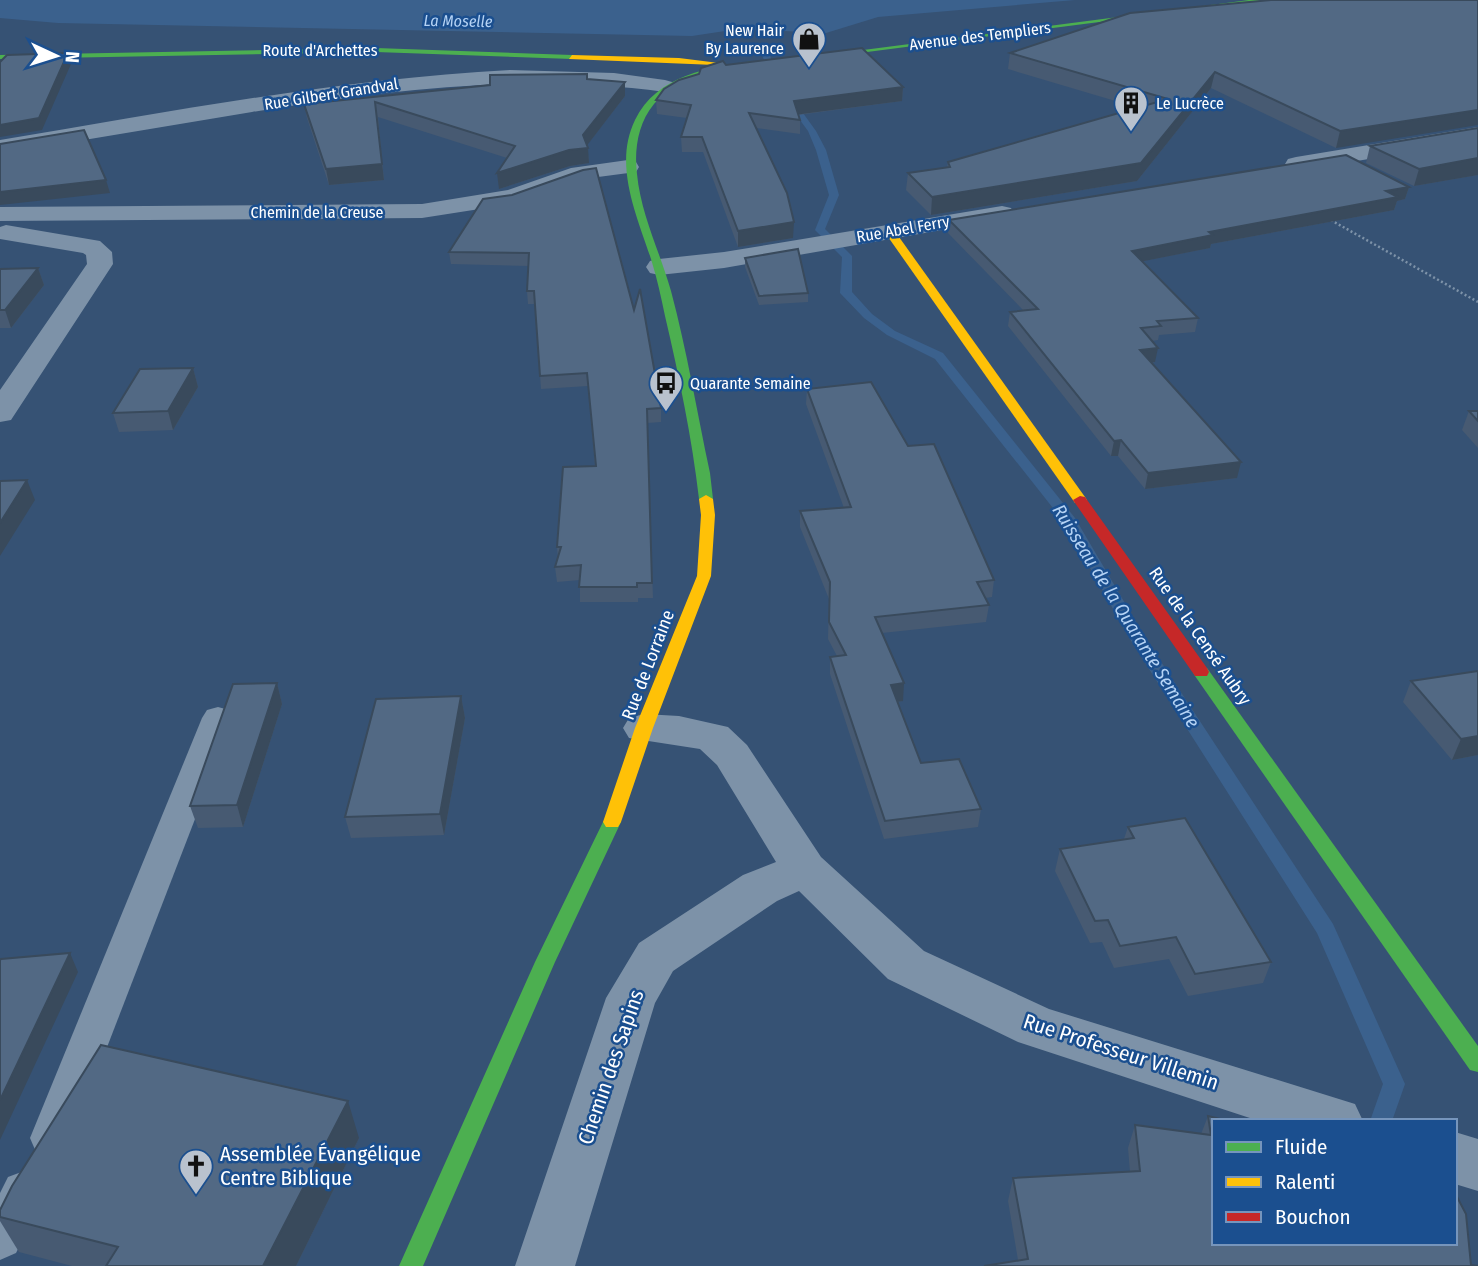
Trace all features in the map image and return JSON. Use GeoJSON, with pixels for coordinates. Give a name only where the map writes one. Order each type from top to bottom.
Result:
{"type":"FeatureCollection","features":[{"type":"Feature","properties":{"kind":"street","name":"Avenue des Templiers"},"geometry":{"type":"LineString","coordinates":[[795,59],[1266,0]]}},
{"type":"Feature","properties":{"kind":"street","name":"Route d'Archettes"},"geometry":{"type":"LineString","coordinates":[[0,57],[376,50],[690,60],[723,66]]}},
{"type":"Feature","properties":{"kind":"street","name":"Route d'Archettes"},"geometry":{"type":"LineString","coordinates":[[639,60],[695,73]]}},
{"type":"Feature","properties":{"kind":"street"},"geometry":{"type":"LineString","coordinates":[[695,73],[723,66],[769,62]]}},
{"type":"Feature","properties":{"kind":"street","name":"Rue de Lorraine"},"geometry":{"type":"LineString","coordinates":[[411,1266],[545,962],[612,822],[644,728],[704,576],[708,515],[703,473],[659,267],[645,235],[628,167],[628,149],[649,102],[665,86],[695,73]]}},
{"type":"Feature","properties":{"kind":"street","name":"Rue Gilbert Grandval"},"geometry":{"type":"LineString","coordinates":[[0,147],[412,82],[558,75],[612,78],[665,86]]}},
{"type":"Feature","properties":{"kind":"street"},"geometry":{"type":"LineString","coordinates":[[1271,168],[1478,134]]}},
{"type":"Feature","properties":{"kind":"street","name":"Chemin de la Creuse"},"geometry":{"type":"LineString","coordinates":[[0,214],[422,211],[512,197],[596,169],[628,167]]}},
{"type":"Feature","properties":{"kind":"street","name":"Rue Abel Ferry"},"geometry":{"type":"LineString","coordinates":[[659,267],[723,260],[1027,209]]}},
{"type":"Feature","properties":{"kind":"street","name":"Rue de la Censé Aubry"},"geometry":{"type":"LineString","coordinates":[[890,232],[1478,1063]]}},
{"type":"Feature","properties":{"kind":"street"},"geometry":{"type":"LineString","coordinates":[[0,233],[91,246],[99,252],[100,264],[0,413]]}},
{"type":"Feature","properties":{"kind":"street","name":"Rue Professeur Villemin"},"geometry":{"type":"LineString","coordinates":[[644,728],[679,730],[713,737],[732,755],[805,869],[906,965],[1036,1027],[1330,1119]]}},
{"type":"Feature","properties":{"kind":"street","name":"Chemin des Sapins"},"geometry":{"type":"LineString","coordinates":[[545,1266],[631,998],[656,957],[760,888],[805,869]]}},
{"type":"Feature","properties":{"kind":"street"},"geometry":{"type":"LineString","coordinates":[[1457,1159],[1478,1165]]}},
{"type":"Feature","properties":{"kind":"lane"},"geometry":{"type":"LineString","coordinates":[[0,1238],[48,1145],[218,718]]}},
{"type":"Feature","properties":{"kind":"path"},"geometry":{"type":"LineString","coordinates":[[1326,218],[1478,302]]}},
{"type":"Feature","properties":{"kind":"water","name":"La Moselle"},"geometry":{"type":"Polygon","coordinates":[[[0,0],[1075,0],[878,17],[826,33],[738,29],[692,36],[58,23],[0,18],[0,0]]]}},
{"type":"Feature","properties":{"kind":"building"},"geometry":{"type":"Polygon","coordinates":[[[1271,0],[1478,0],[1478,110],[1340,131],[1215,72],[1141,163],[932,197],[908,173],[950,167],[948,162],[1168,99],[1010,53],[1130,13],[1271,0]]]}},
{"type":"Feature","properties":{"kind":"building"},"geometry":{"type":"Polygon","coordinates":[[[862,48],[903,87],[794,101],[800,120],[749,113],[787,193],[794,222],[738,231],[702,137],[681,137],[691,105],[656,100],[664,89],[679,80],[699,74],[701,68],[723,61],[726,65],[862,48]]]}},
{"type":"Feature","properties":{"kind":"building"},"geometry":{"type":"Polygon","coordinates":[[[68,53],[39,118],[0,125],[0,62],[7,55],[68,53]]]}},
{"type":"Feature","properties":{"kind":"building"},"geometry":{"type":"Polygon","coordinates":[[[587,74],[587,79],[625,82],[583,135],[588,148],[569,150],[497,173],[515,146],[375,102],[382,164],[326,169],[304,104],[490,85],[490,75],[587,74]]]}},
{"type":"Feature","properties":{"kind":"building"},"geometry":{"type":"Polygon","coordinates":[[[1478,128],[1478,158],[1419,169],[1370,146],[1478,128]]]}},
{"type":"Feature","properties":{"kind":"building"},"geometry":{"type":"Polygon","coordinates":[[[84,130],[106,180],[0,192],[0,144],[84,130]]]}},
{"type":"Feature","properties":{"kind":"building"},"geometry":{"type":"Polygon","coordinates":[[[1346,155],[1409,187],[1386,191],[1398,197],[1209,232],[1213,235],[1132,251],[1198,318],[1157,321],[1161,326],[1141,328],[1158,348],[1140,350],[1241,462],[1148,473],[1121,440],[1114,441],[1010,312],[1038,309],[949,220],[1346,155]]]}},
{"type":"Feature","properties":{"kind":"building"},"geometry":{"type":"Polygon","coordinates":[[[596,168],[634,310],[640,289],[661,408],[647,409],[652,583],[637,583],[637,587],[579,587],[581,565],[555,567],[561,547],[557,547],[563,467],[596,466],[587,373],[540,376],[534,291],[527,291],[529,253],[449,252],[483,199],[512,195],[596,168]]]}},
{"type":"Feature","properties":{"kind":"building"},"geometry":{"type":"Polygon","coordinates":[[[798,249],[808,293],[759,296],[745,258],[798,249]]]}},
{"type":"Feature","properties":{"kind":"building"},"geometry":{"type":"Polygon","coordinates":[[[38,268],[5,310],[0,310],[0,269],[38,268]]]}},
{"type":"Feature","properties":{"kind":"building"},"geometry":{"type":"Polygon","coordinates":[[[193,368],[168,411],[113,413],[140,369],[193,368]]]}},
{"type":"Feature","properties":{"kind":"building"},"geometry":{"type":"Polygon","coordinates":[[[871,382],[908,446],[934,444],[994,580],[977,582],[989,605],[875,617],[904,683],[891,685],[921,763],[959,759],[981,809],[885,821],[830,657],[846,655],[829,622],[830,582],[800,511],[851,507],[807,389],[871,382]]]}},
{"type":"Feature","properties":{"kind":"building"},"geometry":{"type":"Polygon","coordinates":[[[1469,411],[1478,411],[1478,421],[1469,411]]]}},
{"type":"Feature","properties":{"kind":"building"},"geometry":{"type":"Polygon","coordinates":[[[27,480],[0,523],[0,481],[27,480]]]}},
{"type":"Feature","properties":{"kind":"building"},"geometry":{"type":"Polygon","coordinates":[[[1478,671],[1478,736],[1461,739],[1411,681],[1478,671]]]}},
{"type":"Feature","properties":{"kind":"building"},"geometry":{"type":"Polygon","coordinates":[[[277,683],[237,805],[190,806],[233,684],[277,683]]]}},
{"type":"Feature","properties":{"kind":"building"},"geometry":{"type":"Polygon","coordinates":[[[461,696],[440,814],[345,817],[376,699],[461,696]]]}},
{"type":"Feature","properties":{"kind":"building"},"geometry":{"type":"Polygon","coordinates":[[[1185,818],[1271,962],[1195,974],[1176,937],[1120,946],[1108,920],[1095,921],[1060,849],[1134,838],[1128,827],[1185,818]]]}},
{"type":"Feature","properties":{"kind":"building"},"geometry":{"type":"Polygon","coordinates":[[[70,953],[0,1100],[0,960],[70,953]]]}},
{"type":"Feature","properties":{"kind":"building","name":"Assemblée Évangélique Centre Biblique"},"geometry":{"type":"Polygon","coordinates":[[[101,1045],[348,1101],[263,1266],[106,1266],[118,1247],[0,1217],[0,1210],[12,1186],[101,1045]]]}},
{"type":"Feature","properties":{"kind":"building"},"geometry":{"type":"Polygon","coordinates":[[[1208,1116],[1220,1119],[1212,1119],[1212,1245],[1457,1245],[1457,1197],[1466,1214],[1471,1265],[1478,1266],[984,1266],[1028,1259],[1013,1178],[1140,1171],[1135,1125],[1211,1135],[1208,1116]]]}},
{"type":"Feature","properties":{"kind":"waterway","name":"Ruisseau de la Quarante Semaine"},"geometry":{"type":"LineString","coordinates":[[765,53],[776,78]]}},
{"type":"Feature","properties":{"kind":"waterway","name":"Ruisseau de la Quarante Semaine"},"geometry":{"type":"LineString","coordinates":[[787,97],[812,131],[821,150],[834,195],[820,230],[847,256],[846,293],[868,316],[891,333],[939,356],[1070,521],[1138,639],[1326,930],[1394,1084],[1382,1119]]}},
{"type":"Feature","properties":{"kind":"traffic: fast"},"geometry":{"type":"LineString","coordinates":[[813,57],[1266,0]]}},
{"type":"Feature","properties":{"kind":"traffic: fast"},"geometry":{"type":"LineString","coordinates":[[0,57],[376,50],[572,57]]}},
{"type":"Feature","properties":{"kind":"traffic: fast"},"geometry":{"type":"LineString","coordinates":[[706,499],[672,319],[657,261],[638,208],[632,174],[632,145],[639,121],[651,102],[669,87],[692,76],[753,63]]}},
{"type":"Feature","properties":{"kind":"traffic: fast"},"geometry":{"type":"LineString","coordinates":[[1201,672],[1478,1063]]}},
{"type":"Feature","properties":{"kind":"traffic: fast"},"geometry":{"type":"LineString","coordinates":[[411,1266],[545,962],[612,822]]}},
{"type":"Feature","properties":{"kind":"traffic: slow"},"geometry":{"type":"LineString","coordinates":[[572,57],[715,63]]}},
{"type":"Feature","properties":{"kind":"traffic: slow"},"geometry":{"type":"LineString","coordinates":[[890,232],[1080,500]]}},
{"type":"Feature","properties":{"kind":"traffic: slow"},"geometry":{"type":"LineString","coordinates":[[612,822],[644,728],[704,576],[708,515],[706,499]]}},
{"type":"Feature","properties":{"kind":"traffic: jam"},"geometry":{"type":"LineString","coordinates":[[1080,500],[1201,672]]}},
{"type":"Feature","properties":{"kind":"place","name":"New Hair By Laurence"},"geometry":{"type":"Point","coordinates":[809,69]}},
{"type":"Feature","properties":{"kind":"place","name":"Le Lucrèce"},"geometry":{"type":"Point","coordinates":[1131,133]}},
{"type":"Feature","properties":{"kind":"place","name":"Quarante Semaine"},"geometry":{"type":"Point","coordinates":[666,413]}},
{"type":"Feature","properties":{"kind":"place","name":"Assemblée Évangélique Centre Biblique"},"geometry":{"type":"Point","coordinates":[196,1196]}}]}
